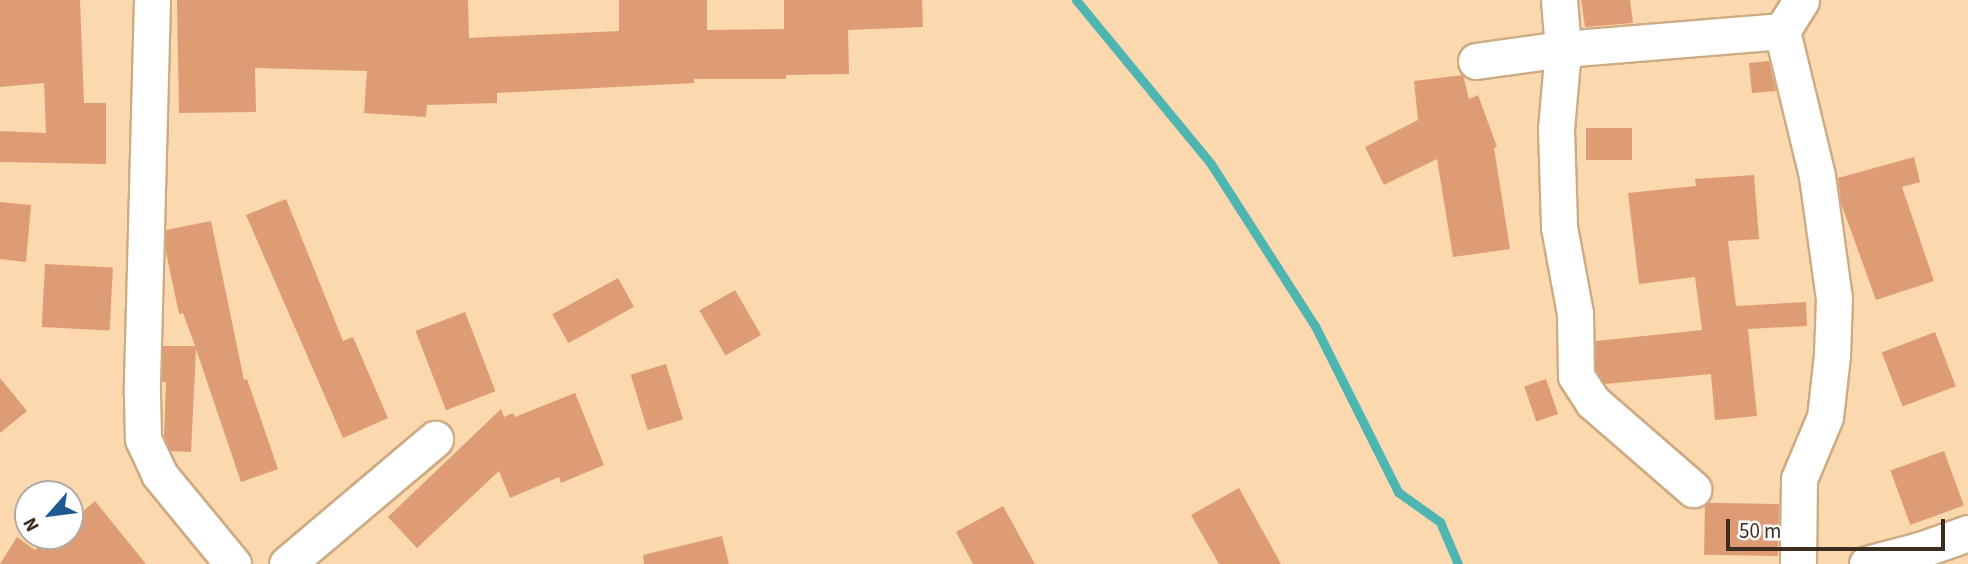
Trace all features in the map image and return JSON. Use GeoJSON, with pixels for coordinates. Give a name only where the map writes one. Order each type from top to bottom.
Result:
{"type":"FeatureCollection","features":[{"type":"Feature","properties":{"kind":"street"},"geometry":{"type":"LineString","coordinates":[[152,0],[143,439],[159,474],[233,564]]}},
{"type":"Feature","properties":{"kind":"street"},"geometry":{"type":"LineString","coordinates":[[1559,0],[1563,49],[1556,128],[1559,227],[1575,313],[1576,376],[1593,402],[1693,489]]}},
{"type":"Feature","properties":{"kind":"street"},"geometry":{"type":"LineString","coordinates":[[1798,564],[1799,479],[1825,417],[1832,355],[1834,298],[1817,176],[1783,31],[1801,0]]}},
{"type":"Feature","properties":{"kind":"street"},"geometry":{"type":"LineString","coordinates":[[1476,61],[1563,49],[1783,31]]}},
{"type":"Feature","properties":{"kind":"street"},"geometry":{"type":"LineString","coordinates":[[287,564],[435,439]]}},
{"type":"Feature","properties":{"kind":"street"},"geometry":{"type":"LineString","coordinates":[[1867,564],[1920,550],[1968,533]]}},
{"type":"Feature","properties":{"kind":"building"},"geometry":{"type":"Polygon","coordinates":[[[0,0],[80,0],[84,103],[106,103],[106,164],[0,162],[0,131],[46,133],[44,83],[0,87],[0,0]]]}},
{"type":"Feature","properties":{"kind":"building"},"geometry":{"type":"Polygon","coordinates":[[[177,0],[468,0],[469,38],[619,31],[619,0],[707,0],[707,30],[784,29],[784,0],[922,0],[923,27],[848,30],[849,74],[786,75],[786,79],[694,79],[694,83],[497,93],[497,103],[427,105],[426,117],[364,113],[367,71],[255,68],[256,112],[179,113],[177,0]]]}},
{"type":"Feature","properties":{"kind":"building"},"geometry":{"type":"Polygon","coordinates":[[[1581,0],[1630,0],[1633,23],[1585,27],[1581,0]]]}},
{"type":"Feature","properties":{"kind":"building"},"geometry":{"type":"Polygon","coordinates":[[[1769,61],[1776,91],[1752,93],[1749,63],[1769,61]]]}},
{"type":"Feature","properties":{"kind":"building"},"geometry":{"type":"Polygon","coordinates":[[[1463,75],[1469,99],[1478,95],[1497,147],[1494,148],[1510,249],[1453,257],[1437,159],[1384,185],[1365,147],[1418,120],[1414,81],[1463,75]]]}},
{"type":"Feature","properties":{"kind":"building"},"geometry":{"type":"Polygon","coordinates":[[[1586,128],[1632,128],[1632,160],[1586,160],[1586,128]]]}},
{"type":"Feature","properties":{"kind":"building"},"geometry":{"type":"Polygon","coordinates":[[[1914,157],[1920,182],[1902,187],[1934,281],[1876,300],[1841,203],[1838,178],[1914,157]]]}},
{"type":"Feature","properties":{"kind":"building"},"geometry":{"type":"Polygon","coordinates":[[[1754,175],[1759,239],[1728,241],[1736,306],[1806,302],[1807,326],[1748,329],[1757,416],[1715,420],[1711,374],[1605,384],[1596,370],[1596,341],[1702,330],[1695,277],[1639,284],[1628,193],[1696,186],[1695,179],[1754,175]]]}},
{"type":"Feature","properties":{"kind":"building"},"geometry":{"type":"Polygon","coordinates":[[[286,199],[343,341],[353,337],[388,418],[343,438],[246,215],[286,199]]]}},
{"type":"Feature","properties":{"kind":"building"},"geometry":{"type":"Polygon","coordinates":[[[0,202],[31,205],[26,262],[0,259],[0,202]]]}},
{"type":"Feature","properties":{"kind":"building"},"geometry":{"type":"Polygon","coordinates":[[[211,221],[244,380],[247,379],[278,469],[241,482],[196,349],[191,452],[170,451],[164,436],[166,382],[162,382],[163,346],[195,346],[183,313],[179,314],[166,252],[166,230],[211,221]]]}},
{"type":"Feature","properties":{"kind":"building"},"geometry":{"type":"Polygon","coordinates":[[[45,264],[113,268],[110,330],[42,327],[45,264]]]}},
{"type":"Feature","properties":{"kind":"building"},"geometry":{"type":"Polygon","coordinates":[[[618,278],[634,307],[568,343],[552,314],[618,278]]]}},
{"type":"Feature","properties":{"kind":"building"},"geometry":{"type":"Polygon","coordinates":[[[735,290],[761,335],[725,356],[699,310],[735,290]]]}},
{"type":"Feature","properties":{"kind":"building"},"geometry":{"type":"Polygon","coordinates":[[[465,312],[495,391],[446,410],[416,331],[465,312]]]}},
{"type":"Feature","properties":{"kind":"building"},"geometry":{"type":"Polygon","coordinates":[[[1935,332],[1956,386],[1903,407],[1882,352],[1935,332]]]}},
{"type":"Feature","properties":{"kind":"building"},"geometry":{"type":"Polygon","coordinates":[[[666,364],[683,419],[648,430],[631,375],[666,364]]]}},
{"type":"Feature","properties":{"kind":"building"},"geometry":{"type":"Polygon","coordinates":[[[0,378],[27,411],[0,433],[0,378]]]}},
{"type":"Feature","properties":{"kind":"building"},"geometry":{"type":"Polygon","coordinates":[[[1546,379],[1558,414],[1536,421],[1524,386],[1546,379]]]}},
{"type":"Feature","properties":{"kind":"building"},"geometry":{"type":"Polygon","coordinates":[[[575,393],[604,465],[561,483],[559,477],[510,498],[499,471],[417,548],[388,517],[501,409],[504,417],[513,413],[515,417],[575,393]]]}},
{"type":"Feature","properties":{"kind":"building"},"geometry":{"type":"Polygon","coordinates":[[[1944,451],[1964,506],[1910,525],[1890,470],[1944,451]]]}},
{"type":"Feature","properties":{"kind":"building"},"geometry":{"type":"Polygon","coordinates":[[[1239,488],[1281,564],[1219,564],[1191,515],[1239,488]]]}},
{"type":"Feature","properties":{"kind":"building"},"geometry":{"type":"Polygon","coordinates":[[[95,501],[146,564],[0,564],[14,542],[14,550],[84,550],[84,510],[95,501]]]}},
{"type":"Feature","properties":{"kind":"building"},"geometry":{"type":"Polygon","coordinates":[[[1705,503],[1779,504],[1778,556],[1704,555],[1705,503]]]}},
{"type":"Feature","properties":{"kind":"building"},"geometry":{"type":"Polygon","coordinates":[[[1003,506],[1035,564],[973,564],[956,532],[1003,506]]]}},
{"type":"Feature","properties":{"kind":"building"},"geometry":{"type":"Polygon","coordinates":[[[722,536],[729,564],[644,564],[643,555],[722,536]]]}},
{"type":"Feature","properties":{"kind":"waterway"},"geometry":{"type":"LineString","coordinates":[[1076,0],[1211,164],[1315,326],[1398,492],[1440,522],[1458,564]]}}]}
